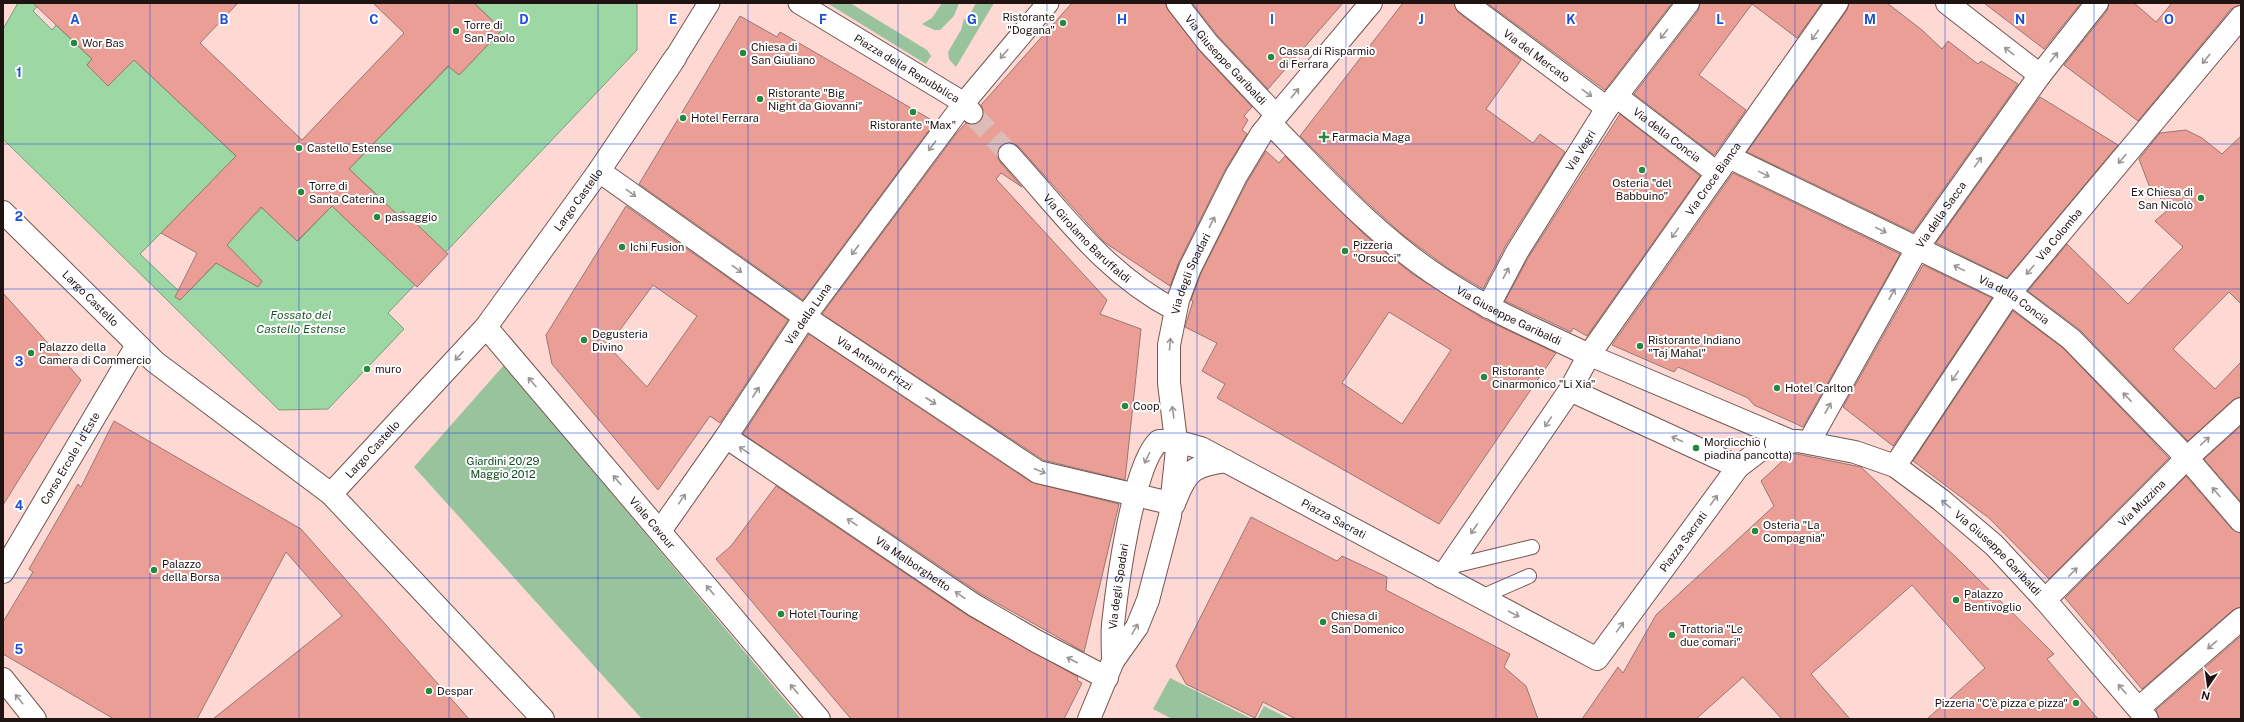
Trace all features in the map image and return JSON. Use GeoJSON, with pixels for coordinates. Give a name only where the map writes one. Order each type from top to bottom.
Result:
{"type":"FeatureCollection","features":[{"type":"Feature","properties":{"kind":"street"},"geometry":{"type":"LineString","coordinates":[[675,58],[709,3]]}},
{"type":"Feature","properties":{"kind":"street","name":"Piazza della Repubblica"},"geometry":{"type":"LineString","coordinates":[[799,3],[968,109],[1048,3]]}},
{"type":"Feature","properties":{"kind":"street","name":"Via Giuseppe Garibaldi"},"geometry":{"type":"LineString","coordinates":[[1177,3],[1208,43],[1273,119],[1390,240],[1440,278],[1488,307],[1589,355],[1801,442],[1855,452],[1895,466],[1941,500],[1994,545],[2045,600],[2143,714]]}},
{"type":"Feature","properties":{"kind":"street","name":"Via degli Spadari"},"geometry":{"type":"LineString","coordinates":[[1089,719],[1110,669],[1137,628],[1148,600],[1172,508],[1176,441],[1169,383],[1169,345],[1175,310],[1190,268],[1236,176],[1273,119],[1372,3]]}},
{"type":"Feature","properties":{"kind":"street","name":"Via del Mercato"},"geometry":{"type":"LineString","coordinates":[[1466,3],[1611,102]]}},
{"type":"Feature","properties":{"kind":"street","name":"Via Vegri"},"geometry":{"type":"LineString","coordinates":[[1488,307],[1517,252],[1611,102],[1688,3]]}},
{"type":"Feature","properties":{"kind":"street","name":"Via Croce Bianca"},"geometry":{"type":"LineString","coordinates":[[1589,355],[1837,3]]}},
{"type":"Feature","properties":{"kind":"street"},"geometry":{"type":"LineString","coordinates":[[1947,3],[2040,75]]}},
{"type":"Feature","properties":{"kind":"street","name":"Via della Sacca"},"geometry":{"type":"LineString","coordinates":[[1801,442],[1918,247],[2040,75],[2098,3]]}},
{"type":"Feature","properties":{"kind":"street","name":"Via Colomba"},"geometry":{"type":"LineString","coordinates":[[1895,466],[2010,293],[2237,29]]}},
{"type":"Feature","properties":{"kind":"street","name":"Largo Castello"},"geometry":{"type":"LineString","coordinates":[[3,212],[137,345],[180,382],[331,494],[486,328],[599,171],[675,58]]}},
{"type":"Feature","properties":{"kind":"street","name":"Via della Concia"},"geometry":{"type":"LineString","coordinates":[[1611,102],[1723,165],[1918,247],[2010,293],[2071,339],[2187,458],[2241,521]]}},
{"type":"Feature","properties":{"kind":"street","name":"Via della Luna"},"geometry":{"type":"LineString","coordinates":[[660,531],[726,437],[805,317],[968,109]]}},
{"type":"Feature","properties":{"kind":"street","name":"Via Girolamo Baruffaldi"},"geometry":{"type":"LineString","coordinates":[[1010,154],[1072,227],[1111,266],[1141,291],[1175,310]]}},
{"type":"Feature","properties":{"kind":"street","name":"Via Antonio Frizzi"},"geometry":{"type":"LineString","coordinates":[[599,171],[805,317],[1038,472],[1134,496],[1172,508]]}},
{"type":"Feature","properties":{"kind":"street","name":"Viale Cavour"},"geometry":{"type":"LineString","coordinates":[[486,328],[819,719]]}},
{"type":"Feature","properties":{"kind":"street","name":"Corso Ercole I d'Este"},"geometry":{"type":"LineString","coordinates":[[3,572],[137,345]]}},
{"type":"Feature","properties":{"kind":"street"},"geometry":{"type":"LineString","coordinates":[[1446,572],[1570,390],[1589,355]]}},
{"type":"Feature","properties":{"kind":"street"},"geometry":{"type":"LineString","coordinates":[[1570,390],[1738,467],[1759,451],[1801,442]]}},
{"type":"Feature","properties":{"kind":"street","name":"Via Muzzina"},"geometry":{"type":"LineString","coordinates":[[2045,600],[2187,458],[2241,409]]}},
{"type":"Feature","properties":{"kind":"street","name":"Via Malborghetto"},"geometry":{"type":"LineString","coordinates":[[726,437],[974,605],[1036,641],[1110,669]]}},
{"type":"Feature","properties":{"kind":"street","name":"Via degli Spadari"},"geometry":{"type":"LineString","coordinates":[[1110,669],[1113,625],[1134,496],[1144,464],[1155,445],[1164,440],[1176,441]]}},
{"type":"Feature","properties":{"kind":"street","name":"Piazza Sacrati"},"geometry":{"type":"LineString","coordinates":[[1176,441],[1201,448],[1446,572],[1481,597],[1597,659],[1738,467]]}},
{"type":"Feature","properties":{"kind":"street"},"geometry":{"type":"LineString","coordinates":[[1172,508],[1182,483],[1197,466],[1226,461]]}},
{"type":"Feature","properties":{"kind":"street"},"geometry":{"type":"LineString","coordinates":[[331,494],[543,719]]}},
{"type":"Feature","properties":{"kind":"street"},"geometry":{"type":"LineString","coordinates":[[2143,714],[2241,619]]}},
{"type":"Feature","properties":{"kind":"street"},"geometry":{"type":"LineString","coordinates":[[3,679],[35,719]]}},
{"type":"Feature","properties":{"kind":"lane"},"geometry":{"type":"LineString","coordinates":[[1446,572],[1532,547]]}},
{"type":"Feature","properties":{"kind":"lane"},"geometry":{"type":"LineString","coordinates":[[1481,597],[1529,576]]}},
{"type":"Feature","properties":{"kind":"green space"},"geometry":{"type":"Polygon","coordinates":[[[827,3],[850,3],[927,50],[931,56],[926,64],[827,3]]]}},
{"type":"Feature","properties":{"kind":"green space"},"geometry":{"type":"Polygon","coordinates":[[[942,3],[959,3],[954,16],[940,30],[934,30],[922,24],[932,18],[942,3]]]}},
{"type":"Feature","properties":{"kind":"green space"},"geometry":{"type":"Polygon","coordinates":[[[976,3],[994,3],[956,67],[949,59],[948,52],[961,30],[964,19],[969,16],[976,3]]]}},
{"type":"Feature","properties":{"kind":"green space","name":"Giardini 20/29 Maggio 2012"},"geometry":{"type":"Polygon","coordinates":[[[504,365],[801,719],[642,719],[414,467],[504,365]]]}},
{"type":"Feature","properties":{"kind":"green space"},"geometry":{"type":"Polygon","coordinates":[[[1170,678],[1252,719],[1172,719],[1153,709],[1170,678]]]}},
{"type":"Feature","properties":{"kind":"green space"},"geometry":{"type":"Polygon","coordinates":[[[1264,706],[1289,719],[1257,719],[1264,706]]]}},
{"type":"Feature","properties":{"kind":"water","name":"Fossato del Castello Estense"},"geometry":{"type":"Polygon","coordinates":[[[18,3],[40,3],[33,11],[52,30],[56,25],[92,59],[87,65],[108,86],[134,60],[236,156],[248,221],[262,208],[298,241],[332,206],[350,223],[377,195],[349,169],[449,66],[459,75],[502,30],[474,3],[637,3],[637,50],[388,313],[404,329],[328,409],[279,410],[3,139],[3,29],[18,3]],[[187,207],[140,254],[184,296],[230,249],[187,207]],[[403,211],[372,242],[433,241],[403,211]]]}},
{"type":"Feature","properties":{"kind":"building","name":"Castello Estense"},"geometry":{"type":"Polygon","coordinates":[[[33,3],[238,3],[200,43],[302,140],[404,33],[373,3],[474,3],[502,30],[459,75],[448,66],[349,169],[398,215],[403,211],[448,254],[417,287],[332,206],[297,241],[261,207],[227,245],[262,281],[258,287],[216,263],[180,300],[175,297],[197,253],[161,233],[236,156],[134,60],[108,86],[87,65],[92,59],[33,3]]]}},
{"type":"Feature","properties":{"kind":"building"},"geometry":{"type":"Polygon","coordinates":[[[1072,3],[1165,3],[1168,10],[1199,50],[1252,107],[1244,116],[1248,120],[1242,130],[1247,134],[1225,170],[1179,262],[1170,286],[1104,242],[1018,146],[1007,142],[1001,145],[998,150],[997,156],[1000,162],[1022,187],[1001,173],[996,179],[1107,300],[1100,314],[1141,329],[1125,480],[1043,460],[822,314],[956,134],[966,123],[973,125],[980,122],[984,112],[981,105],[1072,3]]]}},
{"type":"Feature","properties":{"kind":"building"},"geometry":{"type":"Polygon","coordinates":[[[1192,3],[1343,3],[1268,89],[1217,35],[1192,3]]]}},
{"type":"Feature","properties":{"kind":"building"},"geometry":{"type":"Polygon","coordinates":[[[1403,3],[1454,3],[1459,13],[1521,60],[1486,109],[1533,143],[1540,134],[1565,152],[1506,245],[1483,289],[1449,269],[1403,235],[1360,196],[1300,136],[1403,3]]]}},
{"type":"Feature","properties":{"kind":"building"},"geometry":{"type":"Polygon","coordinates":[[[1487,3],[1672,3],[1605,90],[1487,3]]]}},
{"type":"Feature","properties":{"kind":"building"},"geometry":{"type":"Polygon","coordinates":[[[1700,3],[1822,3],[1797,38],[1752,4],[1699,75],[1746,110],[1714,155],[1634,94],[1698,11],[1700,3]]]}},
{"type":"Feature","properties":{"kind":"building"},"geometry":{"type":"Polygon","coordinates":[[[1849,3],[1887,3],[1922,30],[1942,49],[1948,41],[1978,64],[1981,61],[2018,84],[1913,232],[1747,152],[1847,10],[1849,3]]]}},
{"type":"Feature","properties":{"kind":"building"},"geometry":{"type":"Polygon","coordinates":[[[1984,3],[2081,3],[2044,49],[1984,3]]]}},
{"type":"Feature","properties":{"kind":"building"},"geometry":{"type":"Polygon","coordinates":[[[2109,3],[2134,3],[2156,22],[2172,3],[2241,3],[2241,5],[2231,9],[2138,121],[2064,65],[2107,11],[2109,3]]]}},
{"type":"Feature","properties":{"kind":"building"},"geometry":{"type":"Polygon","coordinates":[[[740,16],[777,37],[780,32],[935,122],[803,300],[639,184],[740,16]]]}},
{"type":"Feature","properties":{"kind":"building"},"geometry":{"type":"Polygon","coordinates":[[[2040,97],[2118,145],[2007,278],[1936,243],[2040,97]]]}},
{"type":"Feature","properties":{"kind":"building"},"geometry":{"type":"Polygon","coordinates":[[[1620,114],[1700,176],[1587,336],[1573,328],[1571,332],[1505,301],[1528,258],[1620,114]]]}},
{"type":"Feature","properties":{"kind":"building"},"geometry":{"type":"Polygon","coordinates":[[[2186,130],[2202,138],[2222,154],[2241,136],[2241,304],[2229,292],[2173,349],[2215,389],[2241,362],[2241,397],[2233,400],[2188,441],[2080,330],[2028,291],[2067,244],[2128,304],[2183,247],[2155,221],[2170,208],[2150,188],[2139,159],[2160,133],[2186,130]]]}},
{"type":"Feature","properties":{"kind":"building"},"geometry":{"type":"Polygon","coordinates":[[[1266,151],[1279,163],[1285,156],[1365,235],[1411,273],[1482,318],[1556,353],[1439,524],[1217,398],[1225,384],[1202,371],[1217,343],[1185,327],[1193,301],[1191,300],[1201,273],[1247,182],[1266,151]],[[1389,312],[1342,383],[1402,424],[1451,350],[1389,312]]]}},
{"type":"Feature","properties":{"kind":"building"},"geometry":{"type":"Polygon","coordinates":[[[1733,173],[1900,254],[1803,427],[1754,405],[1748,398],[1678,367],[1674,372],[1612,345],[1733,173]]]}},
{"type":"Feature","properties":{"kind":"building"},"geometry":{"type":"Polygon","coordinates":[[[626,206],[788,320],[720,423],[710,416],[658,490],[552,364],[546,335],[626,206]],[[653,285],[608,346],[647,387],[697,316],[653,285]]]}},
{"type":"Feature","properties":{"kind":"building"},"geometry":{"type":"Polygon","coordinates":[[[1923,265],[1992,298],[1893,446],[1843,407],[1923,265]]]}},
{"type":"Feature","properties":{"kind":"building","name":"Palazzo della Camera di Commercio"},"geometry":{"type":"Polygon","coordinates":[[[3,293],[81,380],[3,505],[3,293]]]}},
{"type":"Feature","properties":{"kind":"building"},"geometry":{"type":"Polygon","coordinates":[[[2013,311],[2063,348],[2169,458],[2049,579],[1989,518],[1913,461],[2013,311]]]}},
{"type":"Feature","properties":{"kind":"building"},"geometry":{"type":"Polygon","coordinates":[[[809,334],[1031,482],[1119,504],[1084,652],[981,594],[743,434],[809,334]]]}},
{"type":"Feature","properties":{"kind":"building","name":"Palazzo della Borsa"},"geometry":{"type":"Polygon","coordinates":[[[114,421],[301,529],[469,719],[213,719],[342,616],[286,552],[197,719],[114,719],[3,654],[3,622],[33,572],[29,569],[78,484],[81,487],[114,421]]]}},
{"type":"Feature","properties":{"kind":"building"},"geometry":{"type":"Polygon","coordinates":[[[2241,426],[2241,502],[2204,459],[2241,426]]]}},
{"type":"Feature","properties":{"kind":"building"},"geometry":{"type":"Polygon","coordinates":[[[1790,454],[1797,454],[1861,467],[1961,562],[2054,654],[2047,659],[2098,719],[1927,719],[1985,668],[1912,585],[1811,674],[1850,719],[1782,719],[1743,677],[1696,719],[1582,719],[1618,667],[1623,673],[1656,615],[1774,506],[1761,481],[1790,454]]]}},
{"type":"Feature","properties":{"kind":"building"},"geometry":{"type":"Polygon","coordinates":[[[2186,476],[2232,529],[2241,533],[2241,607],[2233,610],[2142,689],[2065,598],[2186,476]]]}},
{"type":"Feature","properties":{"kind":"building"},"geometry":{"type":"Polygon","coordinates":[[[776,486],[967,615],[1078,677],[1077,680],[1082,683],[1064,719],[851,719],[716,559],[731,546],[776,486]]]}},
{"type":"Feature","properties":{"kind":"building","name":"Chiesa di San Domenico"},"geometry":{"type":"Polygon","coordinates":[[[1251,517],[1337,561],[1342,556],[1387,577],[1386,590],[1510,654],[1504,667],[1526,686],[1538,719],[1296,719],[1263,702],[1255,718],[1186,684],[1176,666],[1251,517]]]}},
{"type":"Feature","properties":{"kind":"building"},"geometry":{"type":"Polygon","coordinates":[[[2241,636],[2241,719],[2159,719],[2156,710],[2241,636]]]}},
{"type":"Feature","properties":{"kind":"tunnel"},"geometry":{"type":"LineString","coordinates":[[973,115],[1009,154]]}},
{"type":"Feature","properties":{"kind":"place","name":"Ristorante \"Dogana\""},"geometry":{"type":"Point","coordinates":[1063,23]}},
{"type":"Feature","properties":{"kind":"place","name":"Torre di San Paolo"},"geometry":{"type":"Point","coordinates":[456,31]}},
{"type":"Feature","properties":{"kind":"place","name":"Wor Bas"},"geometry":{"type":"Point","coordinates":[74,43]}},
{"type":"Feature","properties":{"kind":"place","name":"Chiesa di San Giuliano"},"geometry":{"type":"Point","coordinates":[743,53]}},
{"type":"Feature","properties":{"kind":"place","name":"Cassa di Risparmio di Ferrara"},"geometry":{"type":"Point","coordinates":[1271,57]}},
{"type":"Feature","properties":{"kind":"place","name":"Ristorante \"Big Night da Giovanni\""},"geometry":{"type":"Point","coordinates":[760,99]}},
{"type":"Feature","properties":{"kind":"place","name":"Ristorante \"Max\""},"geometry":{"type":"Point","coordinates":[913,112]}},
{"type":"Feature","properties":{"kind":"place","name":"Hotel Ferrara"},"geometry":{"type":"Point","coordinates":[683,118]}},
{"type":"Feature","properties":{"kind":"place","name":"Farmacia Maga"},"geometry":{"type":"Point","coordinates":[1324,137]}},
{"type":"Feature","properties":{"kind":"place","name":"Castello Estense"},"geometry":{"type":"Point","coordinates":[299,148]}},
{"type":"Feature","properties":{"kind":"place","name":"Osteria \"del Babbuino\""},"geometry":{"type":"Point","coordinates":[1642,170]}},
{"type":"Feature","properties":{"kind":"place","name":"Torre di Santa Caterina"},"geometry":{"type":"Point","coordinates":[301,192]}},
{"type":"Feature","properties":{"kind":"place","name":"Ex Chiesa di San Nicolò"},"geometry":{"type":"Point","coordinates":[2201,198]}},
{"type":"Feature","properties":{"kind":"place","name":"passaggio"},"geometry":{"type":"Point","coordinates":[377,217]}},
{"type":"Feature","properties":{"kind":"place","name":"Ichi Fusion"},"geometry":{"type":"Point","coordinates":[622,247]}},
{"type":"Feature","properties":{"kind":"place","name":"Pizzeria \"Orsucci\""},"geometry":{"type":"Point","coordinates":[1345,251]}},
{"type":"Feature","properties":{"kind":"place","name":"Degusteria Divino"},"geometry":{"type":"Point","coordinates":[584,340]}},
{"type":"Feature","properties":{"kind":"place","name":"Ristorante Indiano \"Taj Mahal\""},"geometry":{"type":"Point","coordinates":[1640,346]}},
{"type":"Feature","properties":{"kind":"place","name":"Palazzo della Camera di Commercio"},"geometry":{"type":"Point","coordinates":[31,353]}},
{"type":"Feature","properties":{"kind":"place","name":"muro"},"geometry":{"type":"Point","coordinates":[367,369]}},
{"type":"Feature","properties":{"kind":"place","name":"Ristorante Cinarmonico \"Li Xia\""},"geometry":{"type":"Point","coordinates":[1484,377]}},
{"type":"Feature","properties":{"kind":"place","name":"Hotel Carlton"},"geometry":{"type":"Point","coordinates":[1777,388]}},
{"type":"Feature","properties":{"kind":"place","name":"Coop"},"geometry":{"type":"Point","coordinates":[1125,406]}},
{"type":"Feature","properties":{"kind":"place","name":"Mordicchio ( piadina pancotta)"},"geometry":{"type":"Point","coordinates":[1696,448]}},
{"type":"Feature","properties":{"kind":"place","name":"Osteria \"La Compagnia\""},"geometry":{"type":"Point","coordinates":[1755,531]}},
{"type":"Feature","properties":{"kind":"place","name":"Palazzo della Borsa"},"geometry":{"type":"Point","coordinates":[154,570]}},
{"type":"Feature","properties":{"kind":"place","name":"Palazzo Bentivoglio"},"geometry":{"type":"Point","coordinates":[1956,600]}},
{"type":"Feature","properties":{"kind":"place","name":"Hotel Touring"},"geometry":{"type":"Point","coordinates":[781,614]}},
{"type":"Feature","properties":{"kind":"place","name":"Chiesa di San Domenico"},"geometry":{"type":"Point","coordinates":[1323,622]}},
{"type":"Feature","properties":{"kind":"place","name":"Trattoria \"Le due comari\""},"geometry":{"type":"Point","coordinates":[1672,635]}},
{"type":"Feature","properties":{"kind":"place","name":"Despar"},"geometry":{"type":"Point","coordinates":[429,691]}},
{"type":"Feature","properties":{"kind":"place","name":"Pizzeria \"C'è pizza e pizza\""},"geometry":{"type":"Point","coordinates":[2076,703]}}]}
